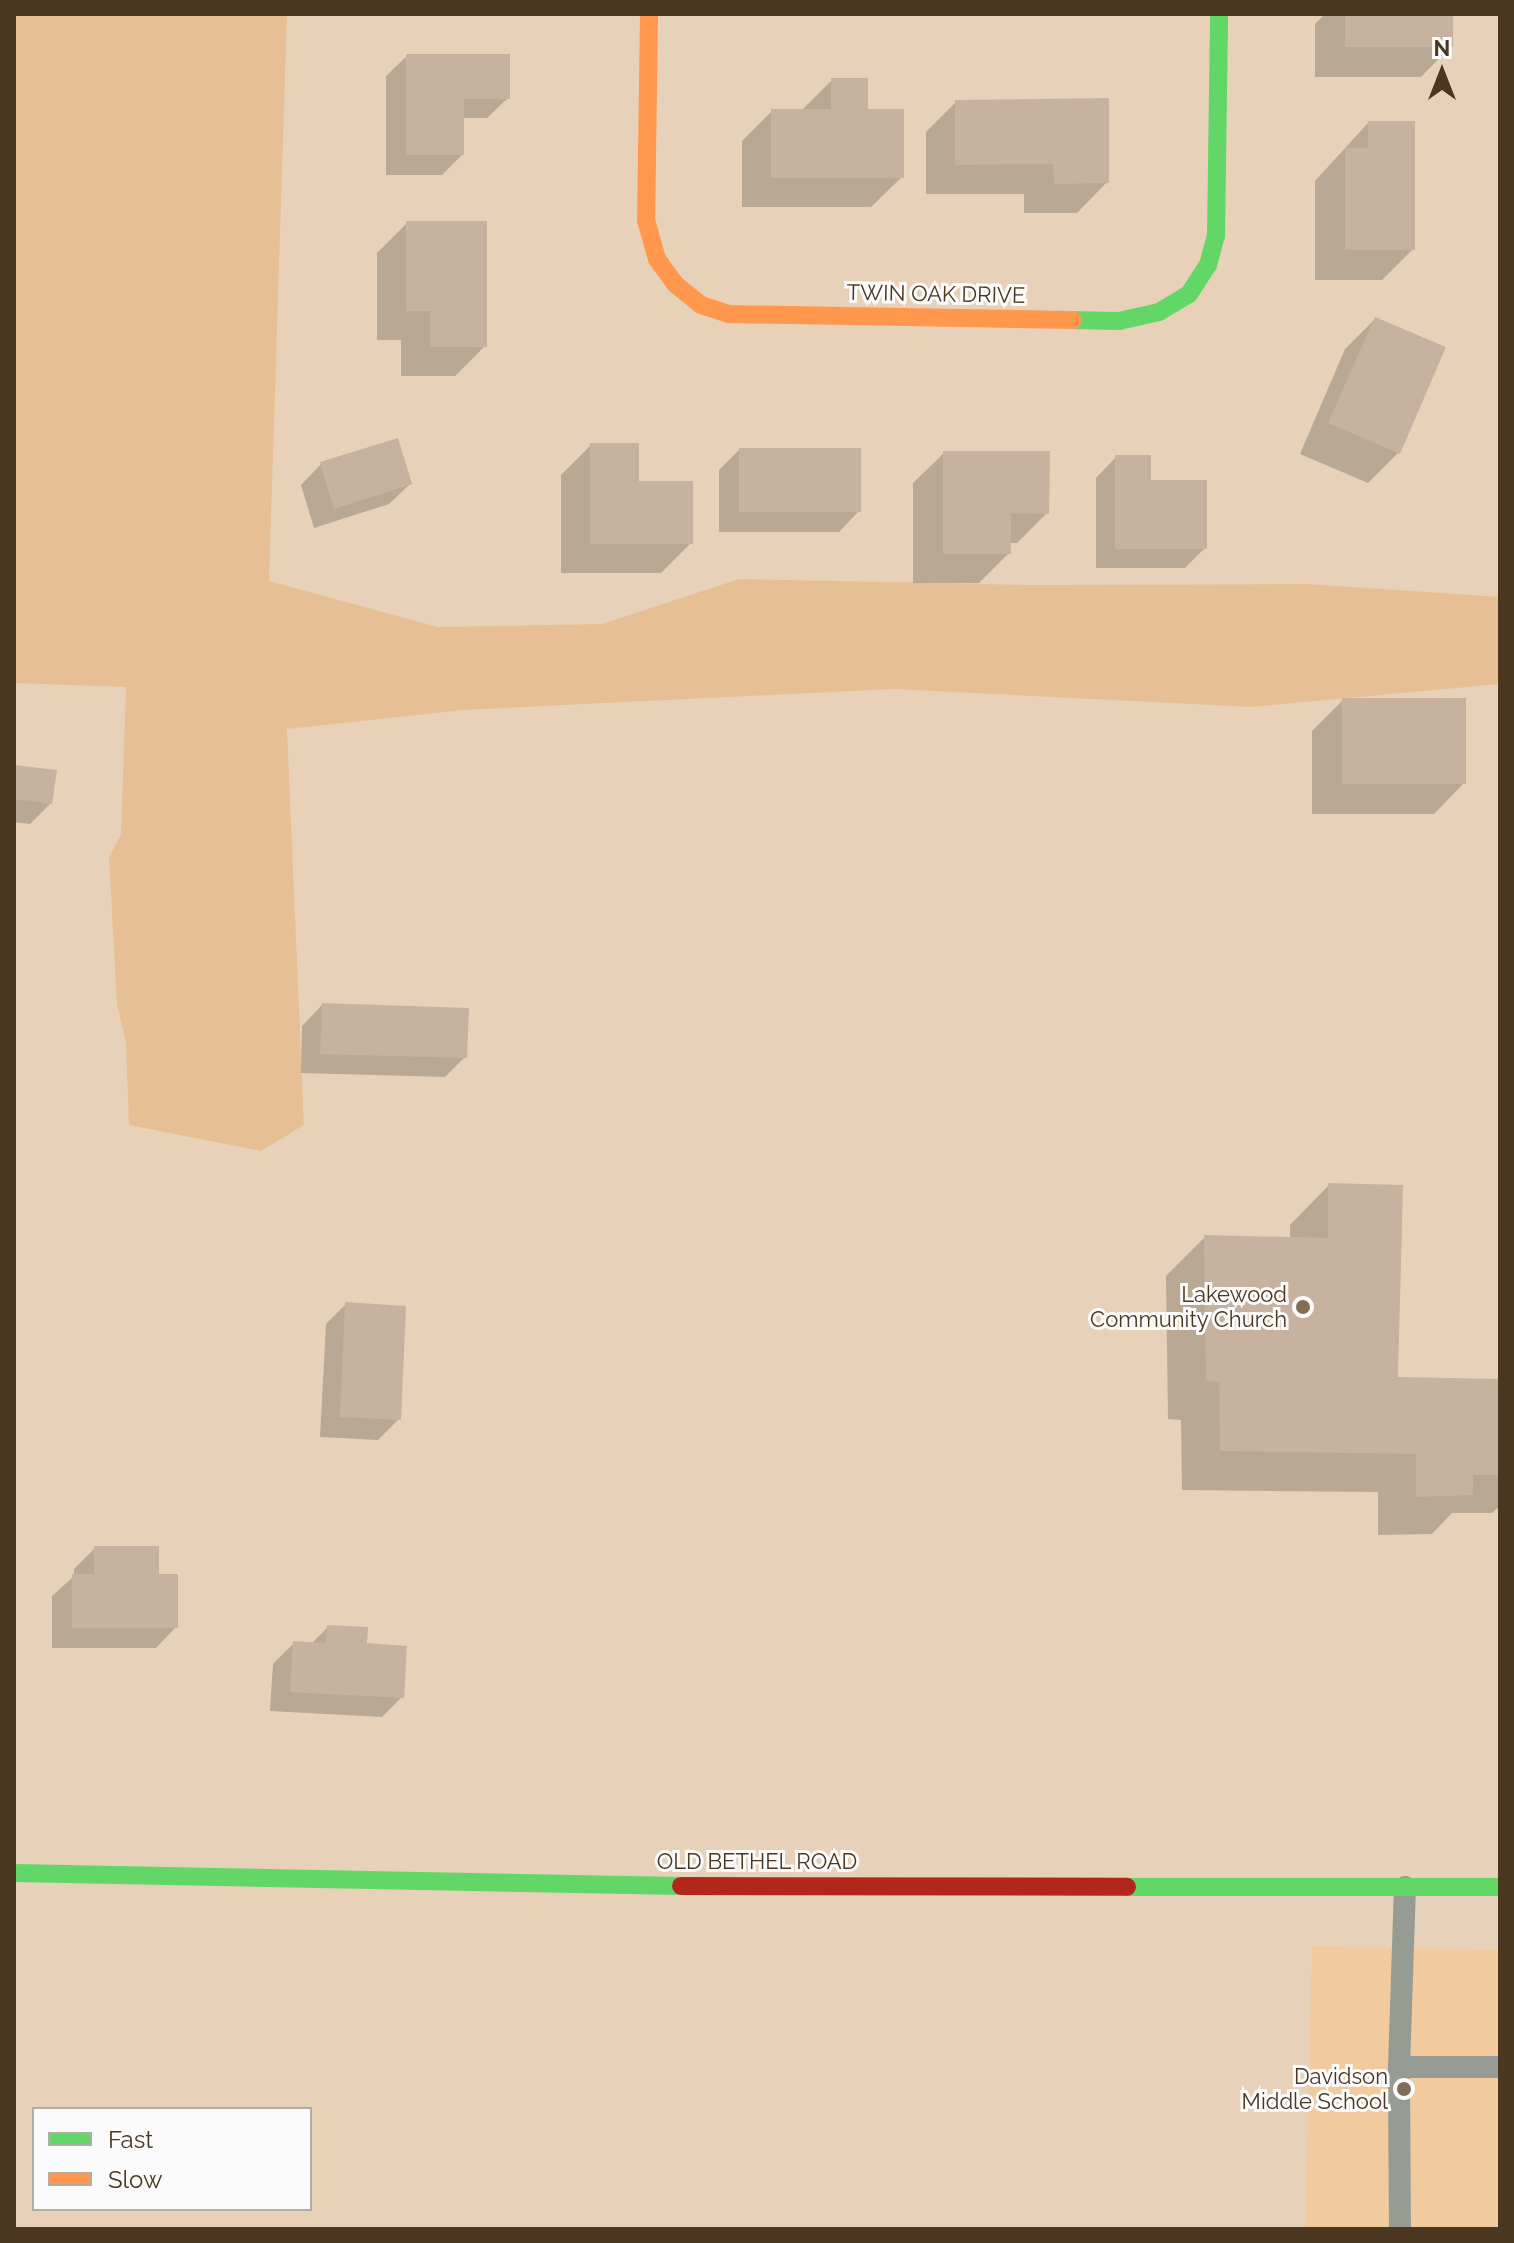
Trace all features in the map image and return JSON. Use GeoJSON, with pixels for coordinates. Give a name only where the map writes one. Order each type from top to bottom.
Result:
{"type":"FeatureCollection","features":[{"type":"Feature","properties":{"kind":"street","name":"TWIN OAK DRIVE"},"geometry":{"type":"LineString","coordinates":[[649,14],[647,228],[657,259],[666,272],[675,284],[701,305],[728,314],[1119,321],[1159,312],[1189,294],[1208,265],[1216,236],[1219,14]]}},
{"type":"Feature","properties":{"kind":"street","name":"OLD BETHEL ROAD"},"geometry":{"type":"LineString","coordinates":[[14,1873],[713,1887],[1500,1887]]}},
{"type":"Feature","properties":{"kind":"lane"},"geometry":{"type":"LineString","coordinates":[[1400,2229],[1399,2067],[1405,1887]]}},
{"type":"Feature","properties":{"kind":"lane"},"geometry":{"type":"LineString","coordinates":[[1399,2067],[1500,2067]]}},
{"type":"Feature","properties":{"kind":"shaded area"},"geometry":{"type":"Polygon","coordinates":[[[14,14],[287,14],[269,581],[438,627],[602,624],[739,579],[1034,585],[1307,584],[1500,597],[1500,684],[1251,707],[893,689],[464,710],[287,729],[304,1125],[261,1151],[129,1125],[126,1043],[117,1004],[109,857],[121,834],[126,687],[14,683],[14,14]]]}},
{"type":"Feature","properties":{"kind":"shaded area","name":"Davidson Middle School"},"geometry":{"type":"Polygon","coordinates":[[[1312,1946],[1500,1950],[1500,2229],[1305,2229],[1312,1946]]]}},
{"type":"Feature","properties":{"kind":"building"},"geometry":{"type":"Polygon","coordinates":[[[1345,14],[1453,14],[1453,47],[1345,47],[1345,14]]]}},
{"type":"Feature","properties":{"kind":"building"},"geometry":{"type":"Polygon","coordinates":[[[406,54],[510,54],[510,99],[464,99],[464,155],[406,155],[406,54]]]}},
{"type":"Feature","properties":{"kind":"building"},"geometry":{"type":"Polygon","coordinates":[[[831,78],[868,78],[868,109],[904,109],[904,178],[771,178],[771,109],[831,109],[831,78]]]}},
{"type":"Feature","properties":{"kind":"building"},"geometry":{"type":"Polygon","coordinates":[[[1109,98],[1109,183],[1054,184],[1053,164],[955,165],[955,100],[1109,98]]]}},
{"type":"Feature","properties":{"kind":"building"},"geometry":{"type":"Polygon","coordinates":[[[1368,121],[1415,121],[1415,250],[1345,250],[1345,148],[1368,148],[1368,121]]]}},
{"type":"Feature","properties":{"kind":"building"},"geometry":{"type":"Polygon","coordinates":[[[406,221],[487,221],[487,347],[430,347],[430,311],[406,311],[406,221]]]}},
{"type":"Feature","properties":{"kind":"building"},"geometry":{"type":"Polygon","coordinates":[[[1375,317],[1446,347],[1400,454],[1328,423],[1375,317]]]}},
{"type":"Feature","properties":{"kind":"building"},"geometry":{"type":"Polygon","coordinates":[[[398,438],[412,484],[334,509],[320,462],[398,438]]]}},
{"type":"Feature","properties":{"kind":"building"},"geometry":{"type":"Polygon","coordinates":[[[590,443],[639,443],[639,481],[693,481],[693,544],[590,544],[590,443]]]}},
{"type":"Feature","properties":{"kind":"building"},"geometry":{"type":"Polygon","coordinates":[[[739,448],[861,448],[861,512],[739,512],[739,448]]]}},
{"type":"Feature","properties":{"kind":"building"},"geometry":{"type":"Polygon","coordinates":[[[943,451],[1050,451],[1049,514],[1011,513],[1011,554],[943,554],[943,451]]]}},
{"type":"Feature","properties":{"kind":"building"},"geometry":{"type":"Polygon","coordinates":[[[1115,455],[1151,455],[1151,480],[1207,480],[1207,549],[1115,549],[1115,455]]]}},
{"type":"Feature","properties":{"kind":"building"},"geometry":{"type":"Polygon","coordinates":[[[1342,698],[1466,698],[1466,784],[1342,784],[1342,698]]]}},
{"type":"Feature","properties":{"kind":"building"},"geometry":{"type":"Polygon","coordinates":[[[14,765],[57,770],[52,804],[14,799],[14,765]]]}},
{"type":"Feature","properties":{"kind":"building"},"geometry":{"type":"Polygon","coordinates":[[[322,1003],[469,1008],[467,1058],[320,1054],[322,1003]]]}},
{"type":"Feature","properties":{"kind":"building","name":"Lakewood Community Church"},"geometry":{"type":"Polygon","coordinates":[[[1328,1183],[1403,1185],[1398,1377],[1500,1379],[1500,1475],[1473,1475],[1473,1495],[1416,1497],[1416,1454],[1220,1451],[1219,1382],[1206,1381],[1204,1235],[1328,1238],[1328,1183]]]}},
{"type":"Feature","properties":{"kind":"building"},"geometry":{"type":"Polygon","coordinates":[[[345,1302],[406,1306],[401,1420],[340,1417],[345,1302]]]}},
{"type":"Feature","properties":{"kind":"building"},"geometry":{"type":"Polygon","coordinates":[[[94,1546],[159,1546],[159,1574],[178,1574],[178,1628],[72,1628],[72,1574],[94,1574],[94,1546]]]}},
{"type":"Feature","properties":{"kind":"building"},"geometry":{"type":"Polygon","coordinates":[[[327,1625],[368,1627],[367,1643],[407,1646],[404,1698],[290,1692],[293,1641],[326,1643],[327,1625]]]}},
{"type":"Feature","properties":{"kind":"traffic: fast"},"geometry":{"type":"LineString","coordinates":[[1073,320],[1119,321],[1159,312],[1189,294],[1208,265],[1216,236],[1219,14]]}},
{"type":"Feature","properties":{"kind":"traffic: fast"},"geometry":{"type":"LineString","coordinates":[[14,1873],[681,1886]]}},
{"type":"Feature","properties":{"kind":"traffic: fast"},"geometry":{"type":"LineString","coordinates":[[1127,1887],[1500,1887]]}},
{"type":"Feature","properties":{"kind":"traffic: slow"},"geometry":{"type":"LineString","coordinates":[[649,14],[646,220],[657,259],[675,284],[701,305],[728,314],[1073,320]]}},
{"type":"Feature","properties":{"kind":"traffic: jam"},"geometry":{"type":"LineString","coordinates":[[681,1886],[1127,1887]]}},
{"type":"Feature","properties":{"kind":"place","name":"Lakewood Community Church"},"geometry":{"type":"Point","coordinates":[1303,1307]}},
{"type":"Feature","properties":{"kind":"place","name":"Davidson Middle School"},"geometry":{"type":"Point","coordinates":[1404,2089]}}]}
